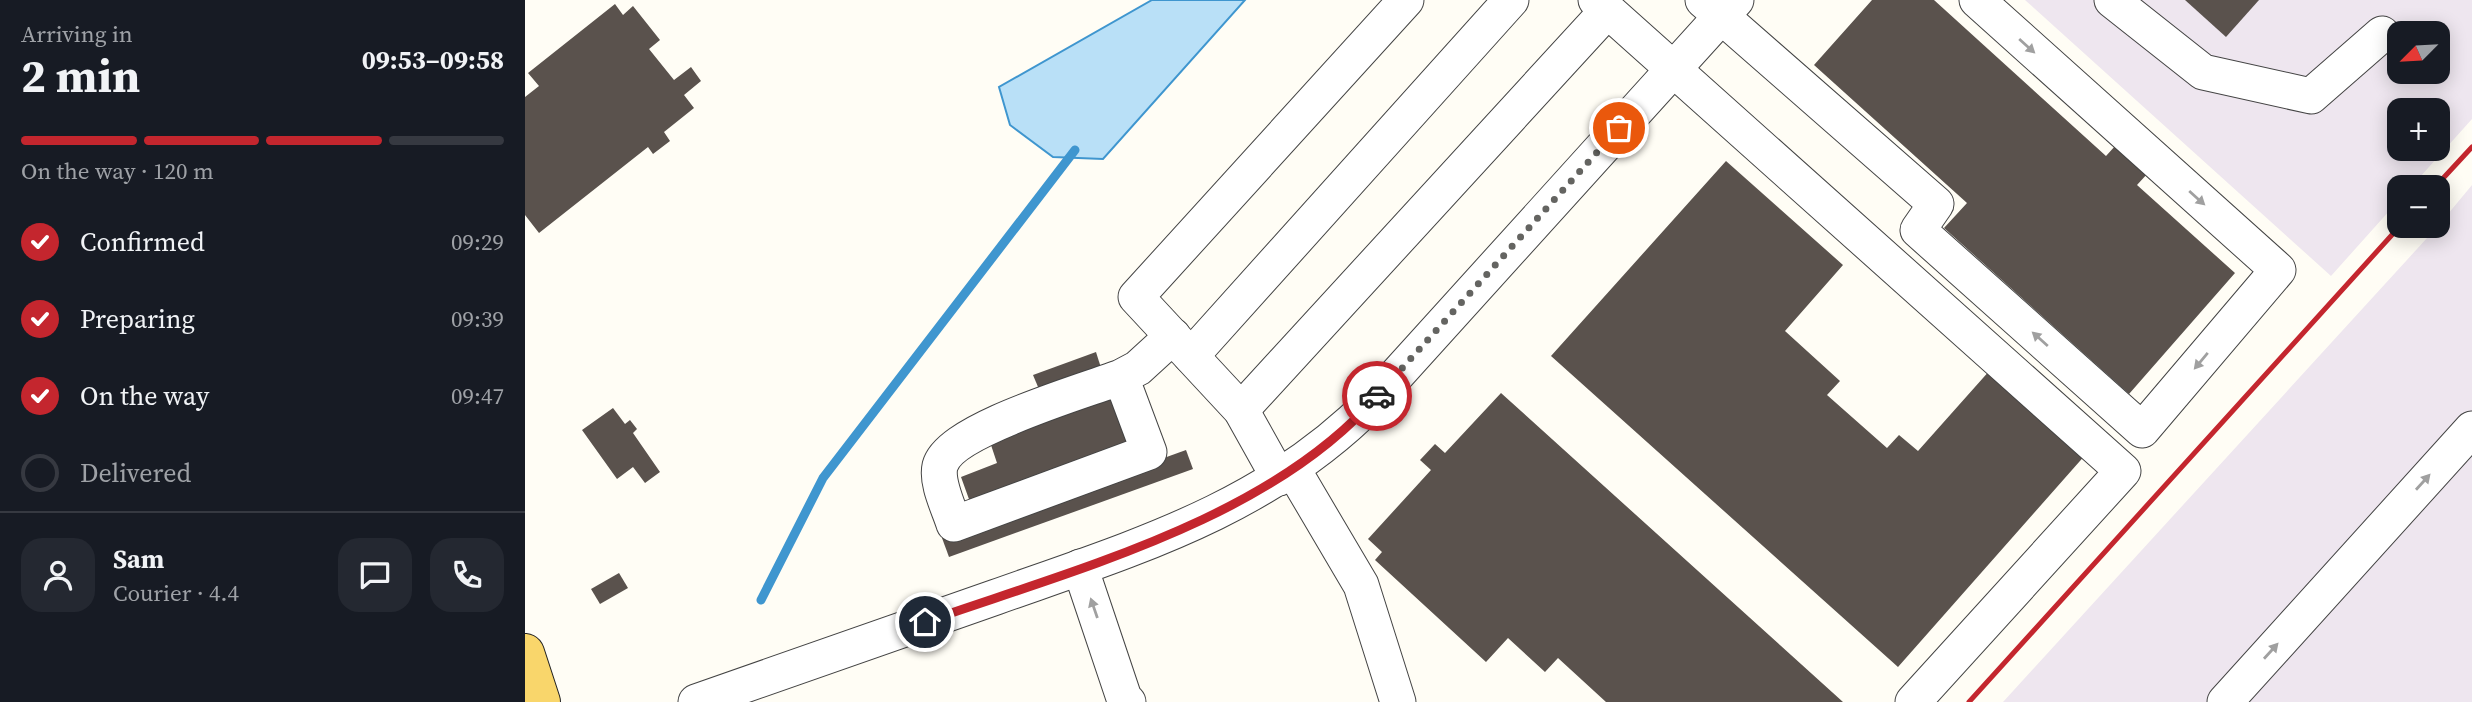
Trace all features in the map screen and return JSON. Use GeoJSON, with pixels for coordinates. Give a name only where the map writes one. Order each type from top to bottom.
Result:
{"type":"FeatureCollection","features":[{"type":"Feature","properties":{"kind":"main road"},"geometry":{"type":"LineString","coordinates":[[525,653],[541,702]]}},
{"type":"Feature","properties":{"kind":"street"},"geometry":{"type":"LineString","coordinates":[[1398,702],[1361,585],[1241,410],[1136,297],[1406,0]]}},
{"type":"Feature","properties":{"kind":"street"},"geometry":{"type":"LineString","coordinates":[[1121,377],[1149,453],[954,524],[941,482],[940,466],[951,450],[978,430],[1121,377],[1182,346],[1511,0]]}},
{"type":"Feature","properties":{"kind":"street"},"geometry":{"type":"LineString","coordinates":[[696,702],[779,688],[1080,567],[1150,542],[1244,500],[1286,473],[1356,418],[1373,401],[1673,69],[1720,5],[1936,204],[1917,230],[2142,430],[2278,270],[1977,0]]}},
{"type":"Feature","properties":{"kind":"street"},"geometry":{"type":"LineString","coordinates":[[2112,0],[2203,72],[2311,96],[2382,34]]}},
{"type":"Feature","properties":{"kind":"street"},"geometry":{"type":"LineString","coordinates":[[1241,410],[1602,5],[2123,471],[1913,702]]}},
{"type":"Feature","properties":{"kind":"street"},"geometry":{"type":"LineString","coordinates":[[2225,702],[2472,429]]}},
{"type":"Feature","properties":{"kind":"street"},"geometry":{"type":"LineString","coordinates":[[1080,567],[1124,698],[1128,702]]}},
{"type":"Feature","properties":{"kind":"shaded area"},"geometry":{"type":"Polygon","coordinates":[[[2025,0],[2472,0],[2472,119],[2450,144],[2450,98],[2387,98],[2387,161],[2434,161],[2422,175],[2387,175],[2387,213],[2331,276],[2025,0]]]}},
{"type":"Feature","properties":{"kind":"shaded area"},"geometry":{"type":"Polygon","coordinates":[[[2472,185],[2472,702],[2003,702],[2427,238],[2450,238],[2450,212],[2472,185]]]}},
{"type":"Feature","properties":{"kind":"water"},"geometry":{"type":"Polygon","coordinates":[[[1152,0],[1245,0],[1103,159],[1053,157],[1010,125],[999,87],[1152,0]]]}},
{"type":"Feature","properties":{"kind":"building"},"geometry":{"type":"Polygon","coordinates":[[[1872,0],[1934,0],[2106,156],[2116,145],[2148,173],[2137,185],[2235,273],[2129,394],[1944,228],[1967,203],[1814,65],[1872,0]]]}},
{"type":"Feature","properties":{"kind":"building"},"geometry":{"type":"Polygon","coordinates":[[[2185,0],[2259,0],[2226,37],[2185,0]]]}},
{"type":"Feature","properties":{"kind":"building"},"geometry":{"type":"Polygon","coordinates":[[[615,4],[623,15],[633,6],[660,40],[649,49],[674,80],[691,67],[701,81],[684,95],[694,108],[664,132],[670,141],[653,154],[648,147],[539,233],[525,215],[525,97],[539,86],[528,73],[615,4]]]}},
{"type":"Feature","properties":{"kind":"building"},"geometry":{"type":"Polygon","coordinates":[[[1726,161],[1843,265],[1785,331],[1840,381],[1827,395],[1887,448],[1899,435],[1918,451],[1991,369],[2087,453],[1898,667],[1551,356],[1726,161]]]}},
{"type":"Feature","properties":{"kind":"building"},"geometry":{"type":"Polygon","coordinates":[[[1096,352],[1102,371],[1041,394],[1033,375],[1096,352]]]}},
{"type":"Feature","properties":{"kind":"building"},"geometry":{"type":"Polygon","coordinates":[[[1501,393],[1843,702],[1606,702],[1558,658],[1545,672],[1508,638],[1486,662],[1375,560],[1382,552],[1368,539],[1431,470],[1420,460],[1435,444],[1445,453],[1501,393]]]}},
{"type":"Feature","properties":{"kind":"building"},"geometry":{"type":"Polygon","coordinates":[[[1110,395],[1128,445],[970,502],[961,477],[997,463],[989,439],[1110,395]]]}},
{"type":"Feature","properties":{"kind":"building"},"geometry":{"type":"Polygon","coordinates":[[[613,408],[625,424],[630,420],[637,429],[633,433],[660,472],[645,483],[633,467],[617,479],[582,430],[613,408]]]}},
{"type":"Feature","properties":{"kind":"building"},"geometry":{"type":"Polygon","coordinates":[[[1186,450],[1193,469],[949,557],[942,538],[1186,450]]]}},
{"type":"Feature","properties":{"kind":"building"},"geometry":{"type":"Polygon","coordinates":[[[619,573],[628,588],[600,604],[591,589],[619,573]]]}},
{"type":"Feature","properties":{"kind":"waterway"},"geometry":{"type":"LineString","coordinates":[[761,600],[823,478],[1075,150]]}},
{"type":"Feature","properties":{"kind":"railway"},"geometry":{"type":"LineString","coordinates":[[2446,175],[2472,147]]}},
{"type":"Feature","properties":{"kind":"railway"},"geometry":{"type":"LineString","coordinates":[[1969,702],[2389,238]]}},
{"type":"Feature","properties":{"kind":"way so far"},"geometry":{"type":"LineString","coordinates":[[1377,396],[1619,128]]}},
{"type":"Feature","properties":{"kind":"route"},"geometry":{"type":"LineString","coordinates":[[925,622],[1150,542],[1244,500],[1314,452],[1356,418],[1377,396]]}}]}
